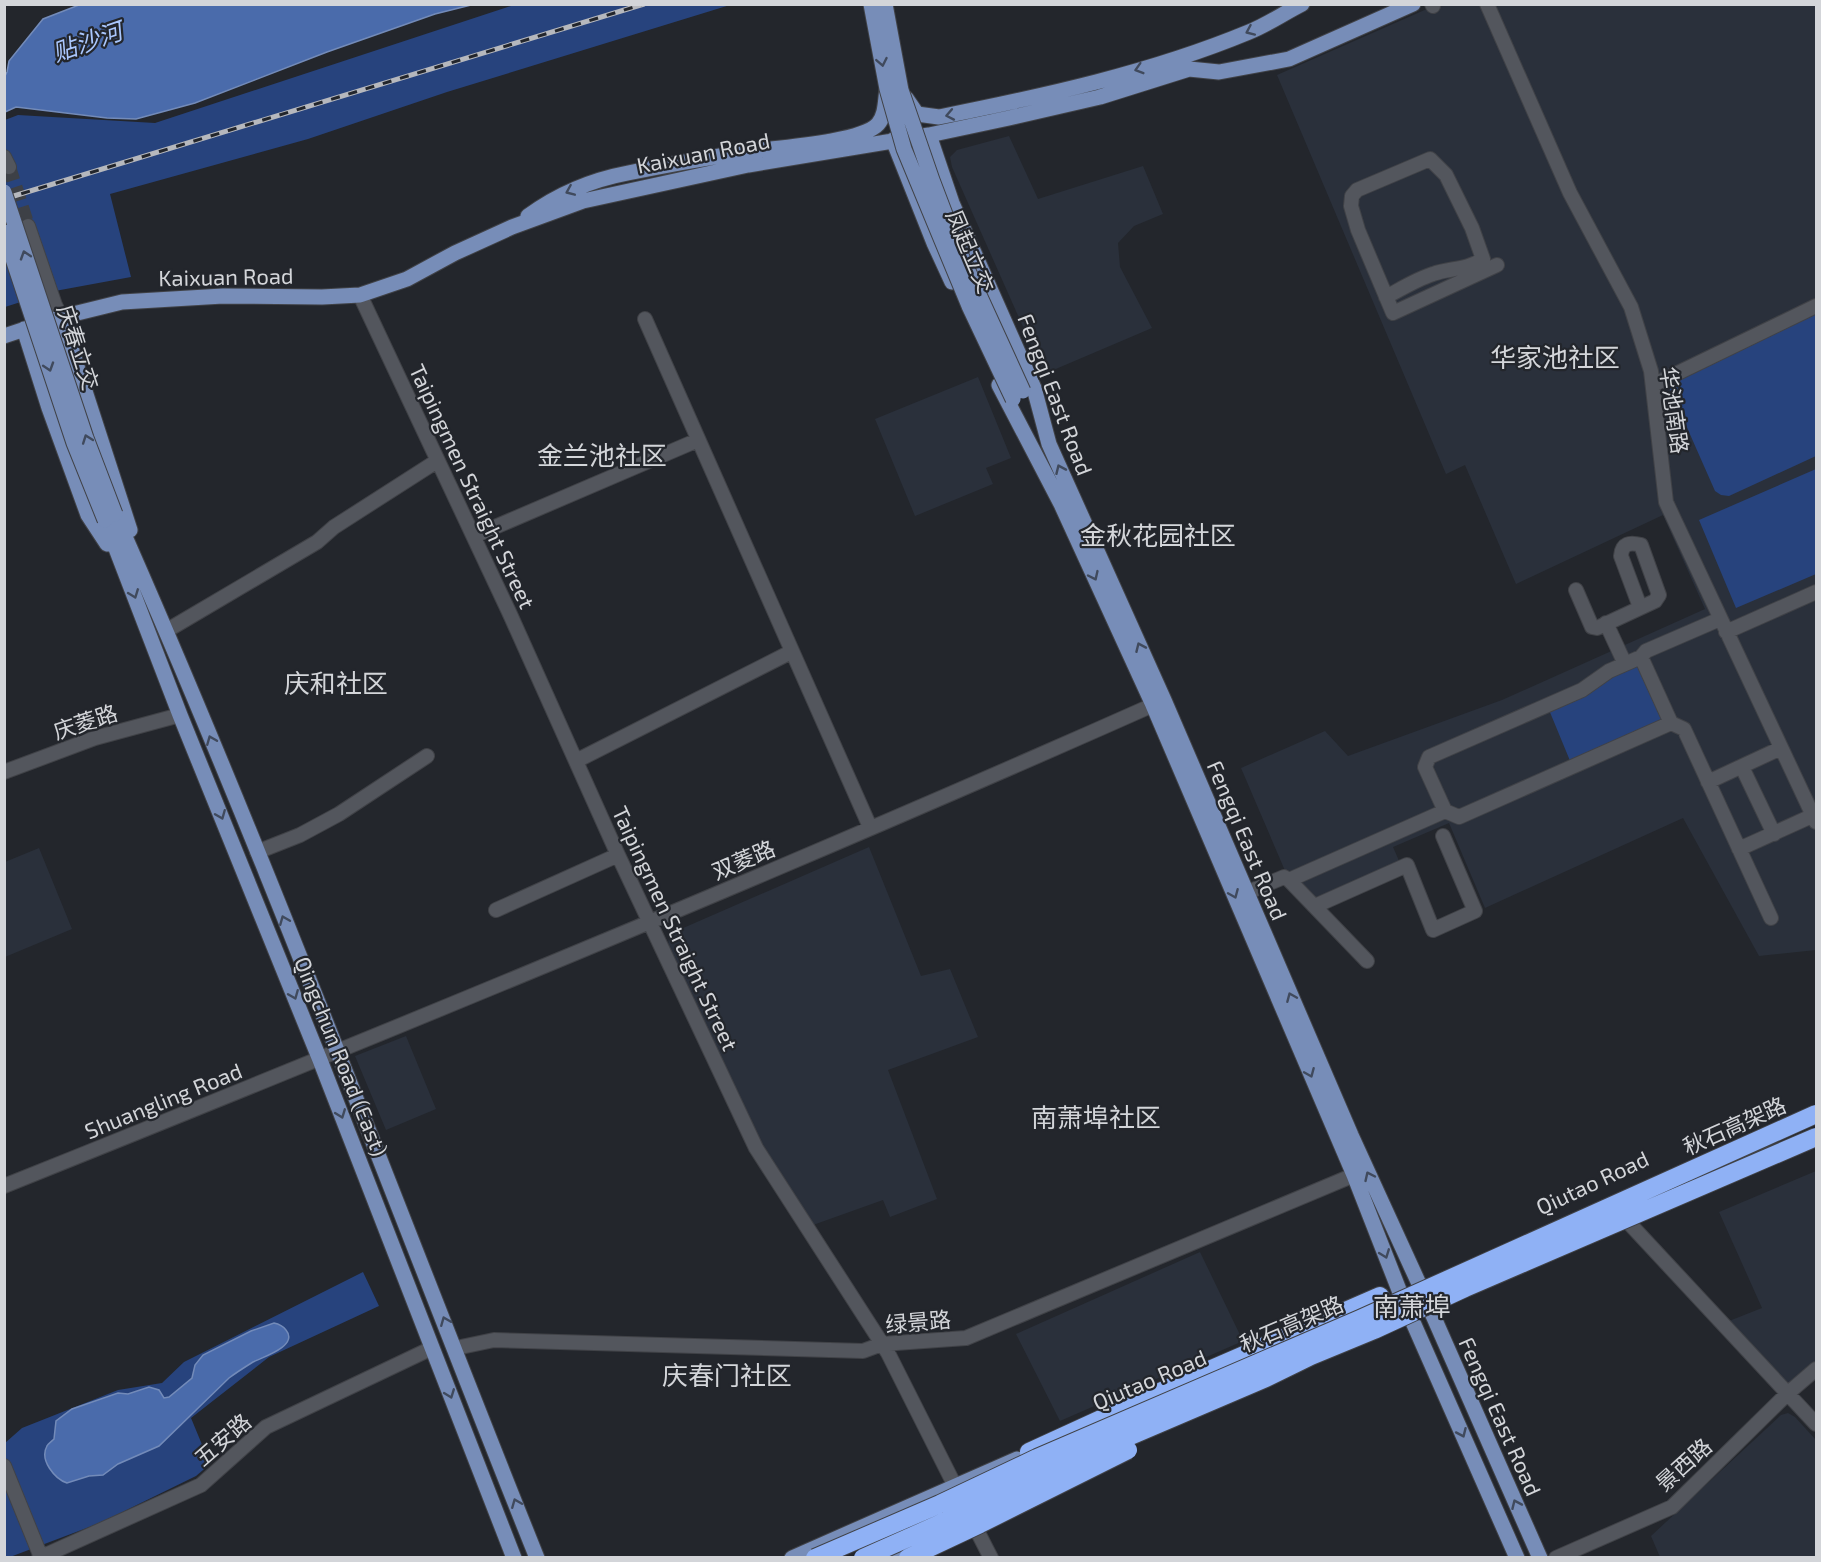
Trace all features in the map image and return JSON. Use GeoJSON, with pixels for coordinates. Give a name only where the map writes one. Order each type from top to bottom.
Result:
{"type":"FeatureCollection","features":[{"type":"Feature","properties":{"kind":"highway","name":"秋石高架路"},"geometry":{"type":"LineString","coordinates":[[815,1557],[940,1504],[1036,1458],[1360,1319],[1816,1114]]}},
{"type":"Feature","properties":{"kind":"highway","name":"秋石高架路"},"geometry":{"type":"LineString","coordinates":[[863,1557],[946,1521],[1046,1472],[1816,1137]]}},
{"type":"Feature","properties":{"kind":"highway"},"geometry":{"type":"LineString","coordinates":[[1000,1466],[1217,1366],[1416,1281],[1559,1229]]}},
{"type":"Feature","properties":{"kind":"highway"},"geometry":{"type":"LineString","coordinates":[[909,1557],[1029,1500],[1266,1378]]}},
{"type":"Feature","properties":{"kind":"main road","name":"凤起立交"},"geometry":{"type":"LineString","coordinates":[[871,4],[894,90]]}},
{"type":"Feature","properties":{"kind":"main road","name":"凤起立交"},"geometry":{"type":"LineString","coordinates":[[885,4],[894,90],[904,149],[969,306],[1048,444]]}},
{"type":"Feature","properties":{"kind":"main road"},"geometry":{"type":"LineString","coordinates":[[512,227],[550,200],[584,185],[626,173],[745,152],[838,139],[863,132],[877,125],[894,90],[917,114],[939,117],[1090,84],[1195,52],[1251,31],[1302,4]]}},
{"type":"Feature","properties":{"kind":"main road","name":"Kaixuan Road"},"geometry":{"type":"LineString","coordinates":[[4,336],[61,317],[122,302],[180,297],[360,295],[407,279],[455,253],[512,227],[594,198],[748,165],[929,135],[1100,97],[1189,69],[1219,72],[1289,59],[1413,4]]}},
{"type":"Feature","properties":{"kind":"main road","name":"Fengqi East Road"},"geometry":{"type":"LineString","coordinates":[[929,135],[952,203],[1034,388],[1048,444],[1354,1175],[1401,1295],[1517,1557]]}},
{"type":"Feature","properties":{"kind":"main road","name":"Fengqi East Road"},"geometry":{"type":"LineString","coordinates":[[893,140],[934,243],[1009,407],[1061,504],[1158,703],[1246,893],[1539,1557]]}},
{"type":"Feature","properties":{"kind":"main road","name":"庆春立交"},"geometry":{"type":"LineString","coordinates":[[4,192],[110,517]]}},
{"type":"Feature","properties":{"kind":"main road","name":"庆春立交"},"geometry":{"type":"LineString","coordinates":[[4,232],[74,442],[110,517]]}},
{"type":"Feature","properties":{"kind":"main road","name":"Qingchun Road (East)"},"geometry":{"type":"LineString","coordinates":[[61,317],[93,420],[124,508],[144,579]]}},
{"type":"Feature","properties":{"kind":"main road","name":"Qingchun Road (East)"},"geometry":{"type":"LineString","coordinates":[[24,329],[49,408],[88,515],[125,572]]}},
{"type":"Feature","properties":{"kind":"main road","name":"凤起立交"},"geometry":{"type":"LineString","coordinates":[[1018,395],[1061,504]]}},
{"type":"Feature","properties":{"kind":"main road","name":"Qingchun Road (East)"},"geometry":{"type":"LineString","coordinates":[[110,517],[125,572],[180,715],[320,1060],[514,1557]]}},
{"type":"Feature","properties":{"kind":"main road","name":"Qingchun Road (East)"},"geometry":{"type":"LineString","coordinates":[[110,517],[144,579],[257,852],[456,1348],[537,1557]]}},
{"type":"Feature","properties":{"kind":"main road","name":"Qiutao Road"},"geometry":{"type":"LineString","coordinates":[[792,1557],[1401,1295],[1816,1105]]}},
{"type":"Feature","properties":{"kind":"main road"},"geometry":{"type":"LineString","coordinates":[[922,1557],[1069,1471],[1206,1412],[1429,1310],[1629,1223],[1816,1146]]}},
{"type":"Feature","properties":{"kind":"main road"},"geometry":{"type":"LineString","coordinates":[[889,1557],[975,1527]]}},
{"type":"Feature","properties":{"kind":"street","name":"华池南路"},"geometry":{"type":"LineString","coordinates":[[1487,4],[1570,193],[1631,307],[1651,371],[1666,502],[1815,819]]}},
{"type":"Feature","properties":{"kind":"street"},"geometry":{"type":"LineString","coordinates":[[1386,297],[1434,274],[1475,265],[1483,259],[1472,228],[1446,175],[1431,159],[1357,190],[1352,196],[1351,206],[1358,230],[1386,297],[1393,313],[1497,265]]}},
{"type":"Feature","properties":{"kind":"street"},"geometry":{"type":"LineString","coordinates":[[28,226],[61,317]]}},
{"type":"Feature","properties":{"kind":"street"},"geometry":{"type":"LineString","coordinates":[[4,257],[25,317],[24,329]]}},
{"type":"Feature","properties":{"kind":"street","name":"Taipingmen Straight Street"},"geometry":{"type":"LineString","coordinates":[[360,295],[474,536],[618,855],[756,1148],[882,1344],[991,1557]]}},
{"type":"Feature","properties":{"kind":"street"},"geometry":{"type":"LineString","coordinates":[[1653,385],[1816,306]]}},
{"type":"Feature","properties":{"kind":"street"},"geometry":{"type":"LineString","coordinates":[[645,319],[870,827]]}},
{"type":"Feature","properties":{"kind":"street"},"geometry":{"type":"LineString","coordinates":[[474,536],[698,440]]}},
{"type":"Feature","properties":{"kind":"street"},"geometry":{"type":"LineString","coordinates":[[166,631],[317,542],[334,527],[437,461]]}},
{"type":"Feature","properties":{"kind":"street"},"geometry":{"type":"LineString","coordinates":[[1576,590],[1592,627],[1597,628],[1640,607]]}},
{"type":"Feature","properties":{"kind":"street"},"geometry":{"type":"LineString","coordinates":[[1671,723],[1460,817],[1445,811],[1425,766],[1429,758],[1582,690],[1609,671],[1641,657],[1646,651],[1816,592]]}},
{"type":"Feature","properties":{"kind":"street"},"geometry":{"type":"LineString","coordinates":[[1606,623],[1625,664]]}},
{"type":"Feature","properties":{"kind":"street"},"geometry":{"type":"LineString","coordinates":[[576,761],[791,652]]}},
{"type":"Feature","properties":{"kind":"street"},"geometry":{"type":"LineString","coordinates":[[1641,657],[1671,723],[1684,729],[1771,918]]}},
{"type":"Feature","properties":{"kind":"street","name":"双菱路"},"geometry":{"type":"LineString","coordinates":[[337,1052],[649,922],[1158,703]]}},
{"type":"Feature","properties":{"kind":"street","name":"庆菱路"},"geometry":{"type":"LineString","coordinates":[[4,772],[95,738],[180,715]]}},
{"type":"Feature","properties":{"kind":"street"},"geometry":{"type":"LineString","coordinates":[[1708,782],[1782,748]]}},
{"type":"Feature","properties":{"kind":"street"},"geometry":{"type":"LineString","coordinates":[[257,852],[300,835],[339,814],[427,756]]}},
{"type":"Feature","properties":{"kind":"street"},"geometry":{"type":"LineString","coordinates":[[1742,766],[1774,834]]}},
{"type":"Feature","properties":{"kind":"street"},"geometry":{"type":"LineString","coordinates":[[1289,880],[1445,811]]}},
{"type":"Feature","properties":{"kind":"street"},"geometry":{"type":"LineString","coordinates":[[1739,849],[1815,819]]}},
{"type":"Feature","properties":{"kind":"street"},"geometry":{"type":"LineString","coordinates":[[1315,906],[1407,865],[1433,930],[1475,911],[1443,836]]}},
{"type":"Feature","properties":{"kind":"street"},"geometry":{"type":"LineString","coordinates":[[496,910],[618,855]]}},
{"type":"Feature","properties":{"kind":"street"},"geometry":{"type":"LineString","coordinates":[[1246,893],[1284,877],[1367,961]]}},
{"type":"Feature","properties":{"kind":"street","name":"Shuangling Road"},"geometry":{"type":"LineString","coordinates":[[4,1186],[337,1052]]}},
{"type":"Feature","properties":{"kind":"street","name":"绿景路"},"geometry":{"type":"LineString","coordinates":[[456,1348],[494,1340],[863,1351],[882,1344],[966,1338],[1354,1175]]}},
{"type":"Feature","properties":{"kind":"street"},"geometry":{"type":"LineString","coordinates":[[1629,1223],[1816,1424]]}},
{"type":"Feature","properties":{"kind":"street","name":"五安路"},"geometry":{"type":"LineString","coordinates":[[40,1557],[201,1485],[266,1427],[310,1404],[432,1348]]}},
{"type":"Feature","properties":{"kind":"street","name":"景西路"},"geometry":{"type":"LineString","coordinates":[[1556,1557],[1672,1507],[1787,1394],[1816,1369]]}},
{"type":"Feature","properties":{"kind":"street"},"geometry":{"type":"LineString","coordinates":[[4,1466],[40,1557]]}},
{"type":"Feature","properties":{"kind":"shaded area"},"geometry":{"type":"Polygon","coordinates":[[[514,5],[730,5],[447,92],[308,139],[110,194],[131,277],[55,291],[5,307],[5,120],[18,115],[155,123],[514,5]]]}},
{"type":"Feature","properties":{"kind":"shaded area"},"geometry":{"type":"Polygon","coordinates":[[[1436,5],[1816,5],[1816,950],[1759,956],[1683,818],[1485,908],[1449,823],[1393,847],[1400,863],[1303,903],[1289,880],[1241,768],[1325,731],[1348,756],[1502,700],[1705,609],[1663,515],[1516,584],[1465,465],[1446,474],[1277,75],[1436,5]]]}},
{"type":"Feature","properties":{"kind":"shaded area"},"geometry":{"type":"Polygon","coordinates":[[[1009,136],[1038,199],[1143,166],[1163,214],[1134,226],[1118,243],[1120,267],[1152,328],[1044,374],[952,167],[950,157],[957,150],[1009,136]]]}},
{"type":"Feature","properties":{"kind":"shaded area"},"geometry":{"type":"Polygon","coordinates":[[[1816,313],[1816,456],[1729,496],[1721,495],[1715,491],[1670,389],[1680,379],[1816,313]]]}},
{"type":"Feature","properties":{"kind":"shaded area"},"geometry":{"type":"Polygon","coordinates":[[[978,377],[1011,458],[986,468],[993,484],[915,516],[875,419],[978,377]]]}},
{"type":"Feature","properties":{"kind":"shaded area"},"geometry":{"type":"Polygon","coordinates":[[[1816,469],[1816,574],[1736,608],[1699,520],[1816,469]]]}},
{"type":"Feature","properties":{"kind":"shaded area"},"geometry":{"type":"Polygon","coordinates":[[[1641,657],[1671,723],[1573,768],[1547,705],[1641,657]]]}},
{"type":"Feature","properties":{"kind":"shaded area"},"geometry":{"type":"Polygon","coordinates":[[[869,847],[921,976],[950,969],[978,1037],[888,1070],[937,1199],[890,1217],[883,1200],[813,1225],[763,1146],[668,946],[669,937],[674,932],[869,847]]]}},
{"type":"Feature","properties":{"kind":"shaded area"},"geometry":{"type":"Polygon","coordinates":[[[39,848],[72,929],[5,957],[5,862],[39,848]]]}},
{"type":"Feature","properties":{"kind":"shaded area"},"geometry":{"type":"Polygon","coordinates":[[[406,1036],[436,1109],[386,1130],[355,1056],[406,1036]]]}},
{"type":"Feature","properties":{"kind":"shaded area"},"geometry":{"type":"Polygon","coordinates":[[[1816,1171],[1816,1361],[1787,1386],[1729,1321],[1762,1308],[1719,1212],[1816,1171]]]}},
{"type":"Feature","properties":{"kind":"shaded area"},"geometry":{"type":"Polygon","coordinates":[[[1200,1252],[1243,1341],[1060,1421],[1016,1334],[1200,1252]]]}},
{"type":"Feature","properties":{"kind":"shaded area"},"geometry":{"type":"Polygon","coordinates":[[[363,1272],[379,1306],[269,1357],[191,1418],[210,1464],[196,1476],[100,1523],[5,1558],[5,1443],[22,1428],[118,1390],[162,1383],[184,1362],[363,1272]]]}},
{"type":"Feature","properties":{"kind":"shaded area"},"geometry":{"type":"Polygon","coordinates":[[[1788,1413],[1795,1417],[1816,1440],[1816,1557],[1660,1557],[1651,1536],[1781,1415],[1788,1413]]]}},
{"type":"Feature","properties":{"kind":"water","name":"贴沙河"},"geometry":{"type":"Polygon","coordinates":[[[79,5],[471,5],[435,14],[327,52],[195,103],[136,119],[107,118],[16,107],[5,112],[5,76],[9,61],[43,19],[79,5]]]}},
{"type":"Feature","properties":{"kind":"water"},"geometry":{"type":"Polygon","coordinates":[[[274,1323],[284,1327],[289,1336],[284,1346],[229,1378],[159,1446],[118,1464],[103,1475],[89,1476],[67,1483],[53,1473],[47,1463],[45,1451],[47,1445],[54,1439],[56,1421],[72,1409],[118,1393],[128,1394],[149,1387],[159,1390],[164,1398],[169,1397],[192,1378],[195,1365],[203,1355],[251,1331],[274,1323]]]}},
{"type":"Feature","properties":{"kind":"tunnel"},"geometry":{"type":"LineString","coordinates":[[9,167],[28,226]]}},
{"type":"Feature","properties":{"kind":"railway"},"geometry":{"type":"LineString","coordinates":[[4,199],[644,4]]}},
{"type":"Feature","properties":{"kind":"district","name":"华家池社区"},"geometry":{"type":"Point","coordinates":[1555,356]}},
{"type":"Feature","properties":{"kind":"district","name":"金兰池社区"},"geometry":{"type":"Point","coordinates":[602,454]}},
{"type":"Feature","properties":{"kind":"district","name":"金秋花园社区"},"geometry":{"type":"Point","coordinates":[1158,534]}},
{"type":"Feature","properties":{"kind":"district","name":"庆和社区"},"geometry":{"type":"Point","coordinates":[336,682]}},
{"type":"Feature","properties":{"kind":"district","name":"南萧埠社区"},"geometry":{"type":"Point","coordinates":[1096,1116]}},
{"type":"Feature","properties":{"kind":"district","name":"南萧埠"},"geometry":{"type":"Point","coordinates":[1412,1305]}},
{"type":"Feature","properties":{"kind":"district","name":"庆春门社区"},"geometry":{"type":"Point","coordinates":[727,1374]}}]}
